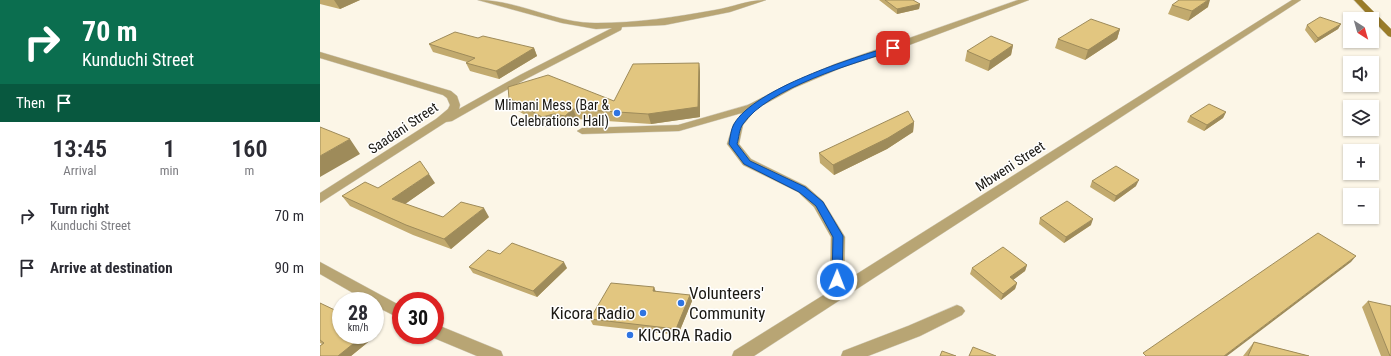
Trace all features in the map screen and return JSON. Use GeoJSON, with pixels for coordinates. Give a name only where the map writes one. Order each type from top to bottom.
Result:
{"type":"FeatureCollection","features":[{"type":"Feature","properties":{"kind":"street"},"geometry":{"type":"LineString","coordinates":[[482,0],[562,21],[596,26],[621,26],[665,22],[730,10],[762,0]]}},
{"type":"Feature","properties":{"kind":"street"},"geometry":{"type":"LineString","coordinates":[[582,131],[679,128],[755,106],[791,86],[838,66],[893,48],[1026,0]]}},
{"type":"Feature","properties":{"kind":"street","name":"Mbweni Street"},"geometry":{"type":"LineString","coordinates":[[740,356],[1296,0]]}},
{"type":"Feature","properties":{"kind":"street"},"geometry":{"type":"LineString","coordinates":[[1358,0],[1391,34]]}},
{"type":"Feature","properties":{"kind":"street"},"geometry":{"type":"LineString","coordinates":[[418,136],[523,77],[621,26]]}},
{"type":"Feature","properties":{"kind":"street","name":"Saadani Street"},"geometry":{"type":"LineString","coordinates":[[320,55],[432,88],[452,96],[455,105],[453,110],[418,136],[320,199]]}},
{"type":"Feature","properties":{"kind":"street"},"geometry":{"type":"LineString","coordinates":[[755,106],[738,125],[733,144],[747,162],[802,189],[819,204],[838,236],[837,295]]}},
{"type":"Feature","properties":{"kind":"street"},"geometry":{"type":"LineString","coordinates":[[320,267],[392,308]]}},
{"type":"Feature","properties":{"kind":"street"},"geometry":{"type":"LineString","coordinates":[[849,356],[957,311]]}},
{"type":"Feature","properties":{"kind":"street"},"geometry":{"type":"LineString","coordinates":[[444,335],[495,356]]}},
{"type":"Feature","properties":{"kind":"building"},"geometry":{"type":"Polygon","coordinates":[[[885,0],[913,0],[920,4],[897,9],[885,0]]]}},
{"type":"Feature","properties":{"kind":"building"},"geometry":{"type":"Polygon","coordinates":[[[1179,0],[1208,0],[1192,11],[1172,5],[1179,0]]]}},
{"type":"Feature","properties":{"kind":"building"},"geometry":{"type":"Polygon","coordinates":[[[1320,17],[1341,24],[1318,38],[1307,25],[1320,17]]]}},
{"type":"Feature","properties":{"kind":"building"},"geometry":{"type":"Polygon","coordinates":[[[1091,19],[1120,29],[1088,50],[1058,39],[1091,19]]]}},
{"type":"Feature","properties":{"kind":"building"},"geometry":{"type":"Polygon","coordinates":[[[455,32],[478,38],[483,36],[534,48],[496,71],[466,63],[475,58],[429,44],[455,32]]]}},
{"type":"Feature","properties":{"kind":"building"},"geometry":{"type":"Polygon","coordinates":[[[991,36],[1013,45],[990,61],[967,51],[991,36]]]}},
{"type":"Feature","properties":{"kind":"building"},"geometry":{"type":"Polygon","coordinates":[[[699,63],[698,107],[648,114],[573,109],[565,116],[554,114],[542,117],[509,98],[508,87],[548,75],[614,101],[633,64],[699,63]]]}},
{"type":"Feature","properties":{"kind":"building"},"geometry":{"type":"Polygon","coordinates":[[[1209,104],[1226,112],[1207,125],[1190,116],[1209,104]]]}},
{"type":"Feature","properties":{"kind":"building"},"geometry":{"type":"Polygon","coordinates":[[[908,111],[914,122],[888,138],[833,165],[819,153],[908,111]]]}},
{"type":"Feature","properties":{"kind":"building"},"geometry":{"type":"Polygon","coordinates":[[[320,127],[350,139],[320,156],[320,127]]]}},
{"type":"Feature","properties":{"kind":"building"},"geometry":{"type":"Polygon","coordinates":[[[420,161],[429,174],[392,199],[443,217],[461,202],[484,208],[444,239],[406,225],[342,196],[365,182],[378,188],[420,161]]]}},
{"type":"Feature","properties":{"kind":"building"},"geometry":{"type":"Polygon","coordinates":[[[1116,166],[1139,180],[1116,196],[1092,181],[1116,166]]]}},
{"type":"Feature","properties":{"kind":"building"},"geometry":{"type":"Polygon","coordinates":[[[1067,201],[1093,219],[1066,237],[1040,218],[1067,201]]]}},
{"type":"Feature","properties":{"kind":"building"},"geometry":{"type":"Polygon","coordinates":[[[1318,233],[1356,256],[1224,356],[1146,356],[1143,353],[1318,233]]]}},
{"type":"Feature","properties":{"kind":"building"},"geometry":{"type":"Polygon","coordinates":[[[512,243],[564,262],[533,291],[469,267],[488,250],[500,254],[512,243]]]}},
{"type":"Feature","properties":{"kind":"building"},"geometry":{"type":"Polygon","coordinates":[[[1003,247],[1027,265],[1010,277],[1017,283],[1003,294],[972,268],[1003,247]]]}},
{"type":"Feature","properties":{"kind":"building","name":"Kicora Radio"},"geometry":{"type":"Polygon","coordinates":[[[611,283],[654,287],[653,291],[690,295],[676,329],[590,319],[611,283]]]}},
{"type":"Feature","properties":{"kind":"building"},"geometry":{"type":"Polygon","coordinates":[[[1368,301],[1391,306],[1391,356],[1390,356],[1368,301]]]}},
{"type":"Feature","properties":{"kind":"building"},"geometry":{"type":"Polygon","coordinates":[[[320,303],[332,309],[332,344],[353,344],[338,356],[320,356],[320,346],[324,343],[320,340],[320,303]]]}},
{"type":"Feature","properties":{"kind":"building"},"geometry":{"type":"Polygon","coordinates":[[[1254,342],[1309,356],[1248,356],[1254,342]]]}},
{"type":"Feature","properties":{"kind":"building"},"geometry":{"type":"Polygon","coordinates":[[[973,347],[996,356],[969,356],[973,347]]]}},
{"type":"Feature","properties":{"kind":"building"},"geometry":{"type":"Polygon","coordinates":[[[942,351],[956,356],[940,356],[942,351]]]}},
{"type":"Feature","properties":{"kind":"place","name":"Mlimani Mess (Bar & Celebrations Hall)"},"geometry":{"type":"Point","coordinates":[617,113]}},
{"type":"Feature","properties":{"kind":"place","name":"Volunteers' Community"},"geometry":{"type":"Point","coordinates":[681,303]}},
{"type":"Feature","properties":{"kind":"place","name":"Kicora Radio"},"geometry":{"type":"Point","coordinates":[643,313]}},
{"type":"Feature","properties":{"kind":"place","name":"KICORA Radio"},"geometry":{"type":"Point","coordinates":[630,335]}},
{"type":"Feature","properties":{"kind":"route"},"geometry":{"type":"LineString","coordinates":[[837,280],[838,236],[819,204],[802,189],[770,175],[747,162],[733,144],[738,125],[752,108],[791,86],[838,66],[893,48]]}}]}
